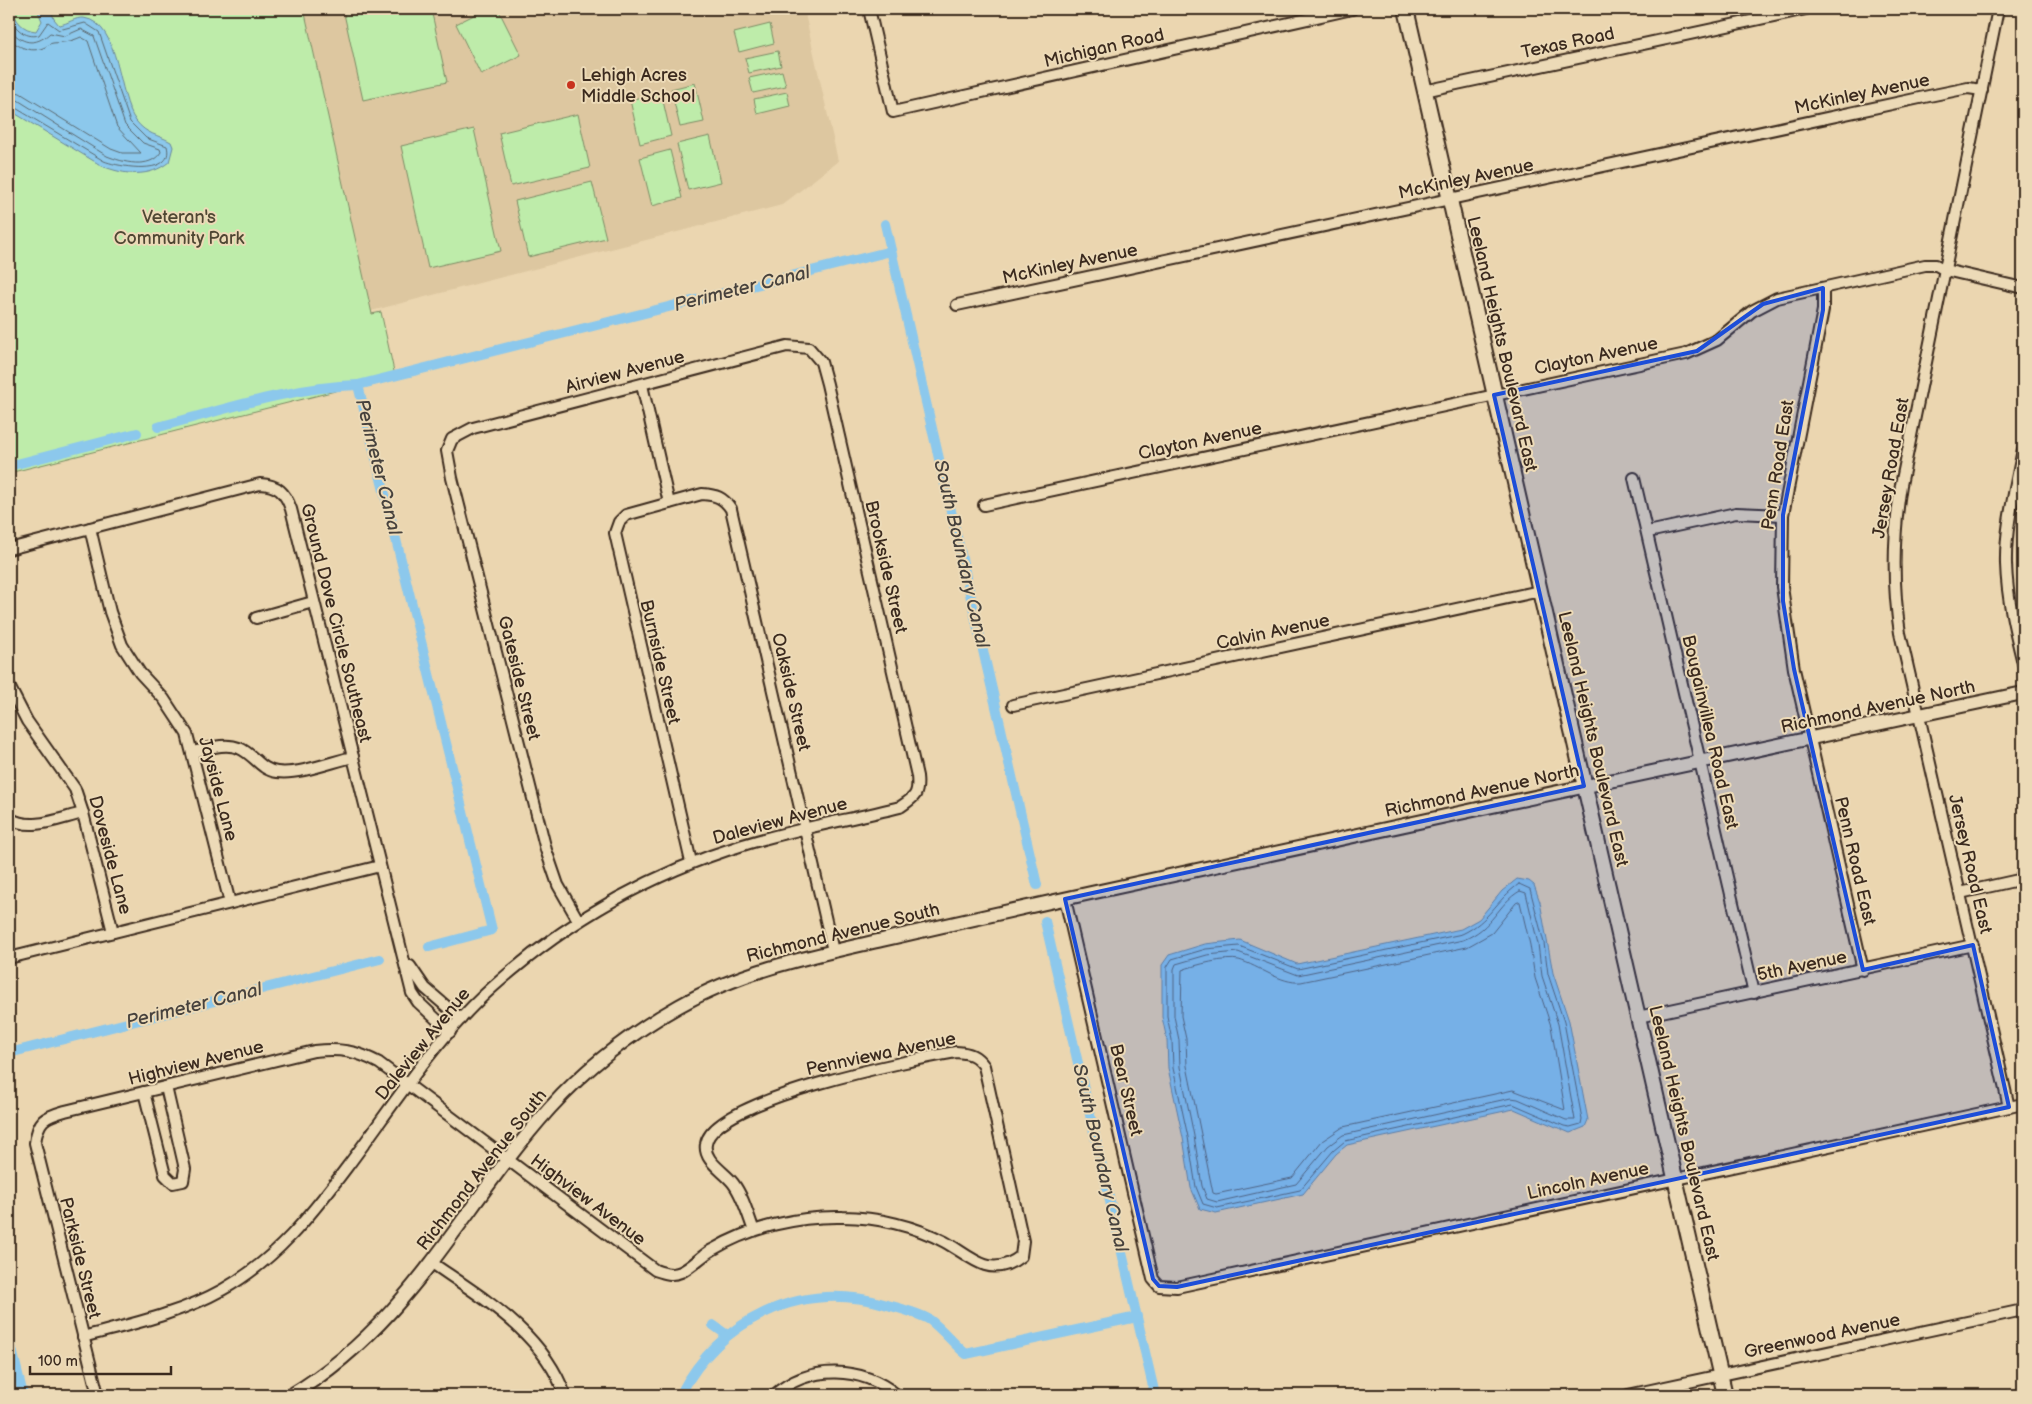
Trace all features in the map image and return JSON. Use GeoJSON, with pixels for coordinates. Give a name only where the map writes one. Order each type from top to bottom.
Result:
{"type":"FeatureCollection","features":[{"type":"Feature","properties":{"kind":"main road","name":"Leeland Heights Boulevard East"},"geometry":{"type":"LineString","coordinates":[[1406,9],[1725,1395]]}},
{"type":"Feature","properties":{"kind":"street","name":"Michigan Road"},"geometry":{"type":"LineString","coordinates":[[869,9],[893,112],[1352,9]]}},
{"type":"Feature","properties":{"kind":"street","name":"Texas Road"},"geometry":{"type":"LineString","coordinates":[[1424,91],[1806,9]]}},
{"type":"Feature","properties":{"kind":"street","name":"Jersey Road East"},"geometry":{"type":"LineString","coordinates":[[1998,9],[1901,485],[1893,552],[1900,633],[2009,1107]]}},
{"type":"Feature","properties":{"kind":"street","name":"McKinley Avenue"},"geometry":{"type":"LineString","coordinates":[[957,305],[1929,96],[1968,88],[1982,90]]}},
{"type":"Feature","properties":{"kind":"street","name":"Clayton Avenue"},"geometry":{"type":"LineString","coordinates":[[984,505],[1697,351],[1718,340],[1764,304],[1777,298],[1926,265],[1936,265],[1946,270],[2023,288]]}},
{"type":"Feature","properties":{"kind":"street","name":"Penn Road East"},"geometry":{"type":"LineString","coordinates":[[1823,288],[1823,310],[1783,515],[1781,560],[1784,610],[1794,669],[1863,970]]}},
{"type":"Feature","properties":{"kind":"street","name":"Airview Avenue"},"geometry":{"type":"LineString","coordinates":[[452,439],[473,428],[787,346],[808,348]]}},
{"type":"Feature","properties":{"kind":"street","name":"Brookside Street"},"geometry":{"type":"LineString","coordinates":[[808,348],[822,362],[917,776],[918,787],[915,797]]}},
{"type":"Feature","properties":{"kind":"street"},"geometry":{"type":"LineString","coordinates":[[642,385],[669,503]]}},
{"type":"Feature","properties":{"kind":"street","name":"Gateside Street"},"geometry":{"type":"LineString","coordinates":[[452,439],[447,451],[452,478],[541,833],[552,870],[578,920]]}},
{"type":"Feature","properties":{"kind":"street"},"geometry":{"type":"LineString","coordinates":[[2023,449],[2009,523],[2006,563],[2011,611],[2023,663]]}},
{"type":"Feature","properties":{"kind":"street","name":"Bougainvillea Road East"},"geometry":{"type":"LineString","coordinates":[[1634,478],[1754,993]]}},
{"type":"Feature","properties":{"kind":"street","name":"Ground Dove Circle Southeast"},"geometry":{"type":"LineString","coordinates":[[9,548],[260,484],[271,485],[281,490],[291,509],[412,993],[418,1002],[450,1032]]}},
{"type":"Feature","properties":{"kind":"street","name":"Oakside Street"},"geometry":{"type":"LineString","coordinates":[[669,503],[702,494],[713,494],[724,499],[731,509],[833,951]]}},
{"type":"Feature","properties":{"kind":"street","name":"Burnside Street"},"geometry":{"type":"LineString","coordinates":[[669,503],[626,515],[619,522],[615,533],[691,862]]}},
{"type":"Feature","properties":{"kind":"street"},"geometry":{"type":"LineString","coordinates":[[1648,532],[1736,513],[1783,515]]}},
{"type":"Feature","properties":{"kind":"street","name":"Jayside Lane"},"geometry":{"type":"LineString","coordinates":[[90,528],[110,612],[122,645],[140,673],[164,699],[181,722],[193,752],[230,903]]}},
{"type":"Feature","properties":{"kind":"street","name":"Calvin Avenue"},"geometry":{"type":"LineString","coordinates":[[1013,705],[1540,591]]}},
{"type":"Feature","properties":{"kind":"street"},"geometry":{"type":"LineString","coordinates":[[256,618],[313,602]]}},
{"type":"Feature","properties":{"kind":"street","name":"Doveside Lane"},"geometry":{"type":"LineString","coordinates":[[9,686],[26,721],[68,776],[84,813],[113,932]]}},
{"type":"Feature","properties":{"kind":"street","name":"Richmond Avenue North"},"geometry":{"type":"LineString","coordinates":[[1065,898],[2023,693]]}},
{"type":"Feature","properties":{"kind":"street"},"geometry":{"type":"LineString","coordinates":[[193,752],[224,746],[238,747],[268,771],[279,773],[292,773],[353,757]]}},
{"type":"Feature","properties":{"kind":"street","name":"Daleview Avenue"},"geometry":{"type":"LineString","coordinates":[[83,1337],[135,1324],[185,1308],[223,1290],[263,1263],[298,1231],[408,1085],[461,1019],[491,988],[542,945],[578,920],[633,888],[691,862],[744,844],[900,807],[915,797]]}},
{"type":"Feature","properties":{"kind":"street"},"geometry":{"type":"LineString","coordinates":[[9,818],[23,824],[35,825],[84,813]]}},
{"type":"Feature","properties":{"kind":"street"},"geometry":{"type":"LineString","coordinates":[[9,958],[380,866]]}},
{"type":"Feature","properties":{"kind":"street"},"geometry":{"type":"LineString","coordinates":[[1960,893],[2023,879]]}},
{"type":"Feature","properties":{"kind":"street","name":"Richmond Avenue South"},"geometry":{"type":"LineString","coordinates":[[291,1395],[328,1371],[356,1349],[403,1300],[542,1117],[566,1091],[612,1050],[647,1024],[682,1004],[731,981],[762,970],[833,951],[1065,898]]}},
{"type":"Feature","properties":{"kind":"street","name":"Bear Street"},"geometry":{"type":"LineString","coordinates":[[1065,898],[1153,1278],[1159,1286]]}},
{"type":"Feature","properties":{"kind":"street","name":"5th Avenue"},"geometry":{"type":"LineString","coordinates":[[1638,1017],[1973,945]]}},
{"type":"Feature","properties":{"kind":"street"},"geometry":{"type":"LineString","coordinates":[[403,956],[415,977],[425,988],[461,1019]]}},
{"type":"Feature","properties":{"kind":"street","name":"Highview Avenue"},"geometry":{"type":"LineString","coordinates":[[37,1128],[43,1119],[54,1114],[314,1051],[339,1049],[364,1055],[408,1085],[655,1270],[667,1274],[680,1272],[712,1249],[754,1231],[800,1219],[856,1217],[883,1221],[943,1241],[985,1265],[1000,1266],[1012,1262],[1021,1256]]}},
{"type":"Feature","properties":{"kind":"street","name":"Pennviewa Avenue"},"geometry":{"type":"LineString","coordinates":[[754,1231],[739,1192],[708,1156],[706,1144],[709,1134],[717,1127],[767,1100],[824,1081],[941,1054],[968,1053],[978,1057],[984,1066],[1022,1230],[1024,1241],[1021,1256]]}},
{"type":"Feature","properties":{"kind":"street"},"geometry":{"type":"LineString","coordinates":[[144,1092],[165,1175],[173,1183],[183,1181],[185,1170],[166,1087]]}},
{"type":"Feature","properties":{"kind":"street","name":"Lincoln Avenue"},"geometry":{"type":"LineString","coordinates":[[1159,1286],[1177,1287],[2023,1104]]}},
{"type":"Feature","properties":{"kind":"street","name":"Parkside Street"},"geometry":{"type":"LineString","coordinates":[[37,1128],[35,1143],[98,1395]]}},
{"type":"Feature","properties":{"kind":"street"},"geometry":{"type":"LineString","coordinates":[[432,1263],[491,1305],[530,1336],[544,1354],[557,1376],[565,1395]]}},
{"type":"Feature","properties":{"kind":"street","name":"Greenwood Avenue"},"geometry":{"type":"LineString","coordinates":[[1628,1395],[2023,1310]]}},
{"type":"Feature","properties":{"kind":"street"},"geometry":{"type":"LineString","coordinates":[[774,1395],[782,1389],[810,1376],[844,1372],[872,1378],[897,1395]]}},
{"type":"Feature","properties":{"kind":"highlighted area"},"geometry":{"type":"Polygon","coordinates":[[[1823,288],[1823,310],[1783,515],[1783,601],[1794,669],[1863,970],[1973,945],[2009,1107],[1177,1287],[1159,1286],[1153,1279],[1065,899],[1584,786],[1494,395],[1697,351],[1763,304],[1823,288]]]}},
{"type":"Feature","properties":{"kind":"shaded area","name":"Lehigh Acres Middle School"},"geometry":{"type":"Polygon","coordinates":[[[304,9],[804,9],[838,161],[782,205],[371,311],[304,9]]]}},
{"type":"Feature","properties":{"kind":"green space","name":"Veteran's Community Park"},"geometry":{"type":"Polygon","coordinates":[[[9,9],[304,9],[372,314],[381,312],[395,376],[9,473],[9,9]]]}},
{"type":"Feature","properties":{"kind":"green space"},"geometry":{"type":"Polygon","coordinates":[[[343,9],[431,9],[447,82],[363,100],[343,9]]]}},
{"type":"Feature","properties":{"kind":"green space"},"geometry":{"type":"Polygon","coordinates":[[[486,9],[498,9],[521,55],[481,75],[456,24],[486,9]]]}},
{"type":"Feature","properties":{"kind":"green space"},"geometry":{"type":"Polygon","coordinates":[[[770,24],[774,43],[739,52],[734,33],[770,24]]]}},
{"type":"Feature","properties":{"kind":"green space"},"geometry":{"type":"Polygon","coordinates":[[[778,51],[781,66],[749,73],[745,58],[778,51]]]}},
{"type":"Feature","properties":{"kind":"green space"},"geometry":{"type":"Polygon","coordinates":[[[782,71],[786,86],[753,93],[749,78],[782,71]]]}},
{"type":"Feature","properties":{"kind":"green space"},"geometry":{"type":"Polygon","coordinates":[[[695,83],[704,122],[680,127],[671,89],[695,83]]]}},
{"type":"Feature","properties":{"kind":"green space"},"geometry":{"type":"Polygon","coordinates":[[[661,92],[671,136],[640,144],[630,100],[661,92]]]}},
{"type":"Feature","properties":{"kind":"green space"},"geometry":{"type":"Polygon","coordinates":[[[787,92],[790,106],[757,114],[754,99],[787,92]]]}},
{"type":"Feature","properties":{"kind":"green space"},"geometry":{"type":"Polygon","coordinates":[[[578,114],[590,168],[511,186],[499,133],[578,114]]]}},
{"type":"Feature","properties":{"kind":"green space"},"geometry":{"type":"Polygon","coordinates":[[[474,129],[501,251],[428,268],[401,146],[474,129]]]}},
{"type":"Feature","properties":{"kind":"green space"},"geometry":{"type":"Polygon","coordinates":[[[710,136],[721,182],[688,190],[677,144],[710,136]]]}},
{"type":"Feature","properties":{"kind":"green space"},"geometry":{"type":"Polygon","coordinates":[[[670,150],[682,198],[652,206],[640,158],[670,150]]]}},
{"type":"Feature","properties":{"kind":"green space"},"geometry":{"type":"Polygon","coordinates":[[[592,182],[606,238],[528,257],[515,201],[592,182]]]}},
{"type":"Feature","properties":{"kind":"water"},"geometry":{"type":"Polygon","coordinates":[[[9,9],[13,9],[20,24],[27,29],[36,31],[42,21],[37,9],[51,9],[54,19],[59,25],[81,18],[96,23],[105,33],[112,47],[125,95],[136,121],[148,132],[171,142],[173,147],[169,162],[153,171],[145,173],[128,173],[111,169],[102,166],[16,114],[9,105],[9,9]]]}},
{"type":"Feature","properties":{"kind":"water"},"geometry":{"type":"Polygon","coordinates":[[[1517,879],[1529,881],[1534,885],[1540,902],[1553,973],[1569,1021],[1588,1120],[1585,1127],[1570,1133],[1514,1109],[1347,1145],[1336,1154],[1303,1194],[1216,1213],[1200,1209],[1191,1188],[1183,1138],[1168,1068],[1167,1040],[1162,1017],[1162,965],[1169,955],[1205,944],[1240,940],[1297,964],[1461,929],[1479,919],[1502,891],[1517,879]]]}},
{"type":"Feature","properties":{"kind":"waterway","name":"South Boundary Canal"},"geometry":{"type":"LineString","coordinates":[[885,224],[1037,885]]}},
{"type":"Feature","properties":{"kind":"waterway","name":"Perimeter Canal"},"geometry":{"type":"LineString","coordinates":[[429,947],[492,930],[358,385],[891,251]]}},
{"type":"Feature","properties":{"kind":"waterway"},"geometry":{"type":"LineString","coordinates":[[158,427],[282,395],[307,390],[358,385]]}},
{"type":"Feature","properties":{"kind":"waterway"},"geometry":{"type":"LineString","coordinates":[[9,466],[137,433]]}},
{"type":"Feature","properties":{"kind":"waterway","name":"South Boundary Canal"},"geometry":{"type":"LineString","coordinates":[[1045,921],[1155,1395]]}},
{"type":"Feature","properties":{"kind":"waterway","name":"Perimeter Canal"},"geometry":{"type":"LineString","coordinates":[[9,1053],[380,959]]}},
{"type":"Feature","properties":{"kind":"waterway"},"geometry":{"type":"LineString","coordinates":[[680,1395],[697,1369],[717,1346],[740,1327],[765,1312],[793,1302],[822,1298],[852,1298],[907,1310],[930,1320],[966,1354],[1137,1317]]}},
{"type":"Feature","properties":{"kind":"waterway"},"geometry":{"type":"LineString","coordinates":[[713,1325],[727,1335]]}},
{"type":"Feature","properties":{"kind":"waterway","name":"Perimeter Canal"},"geometry":{"type":"LineString","coordinates":[[9,1337],[23,1395]]}},
{"type":"Feature","properties":{"kind":"place","name":"Lehigh Acres Middle School"},"geometry":{"type":"Point","coordinates":[571,85]}}]}
